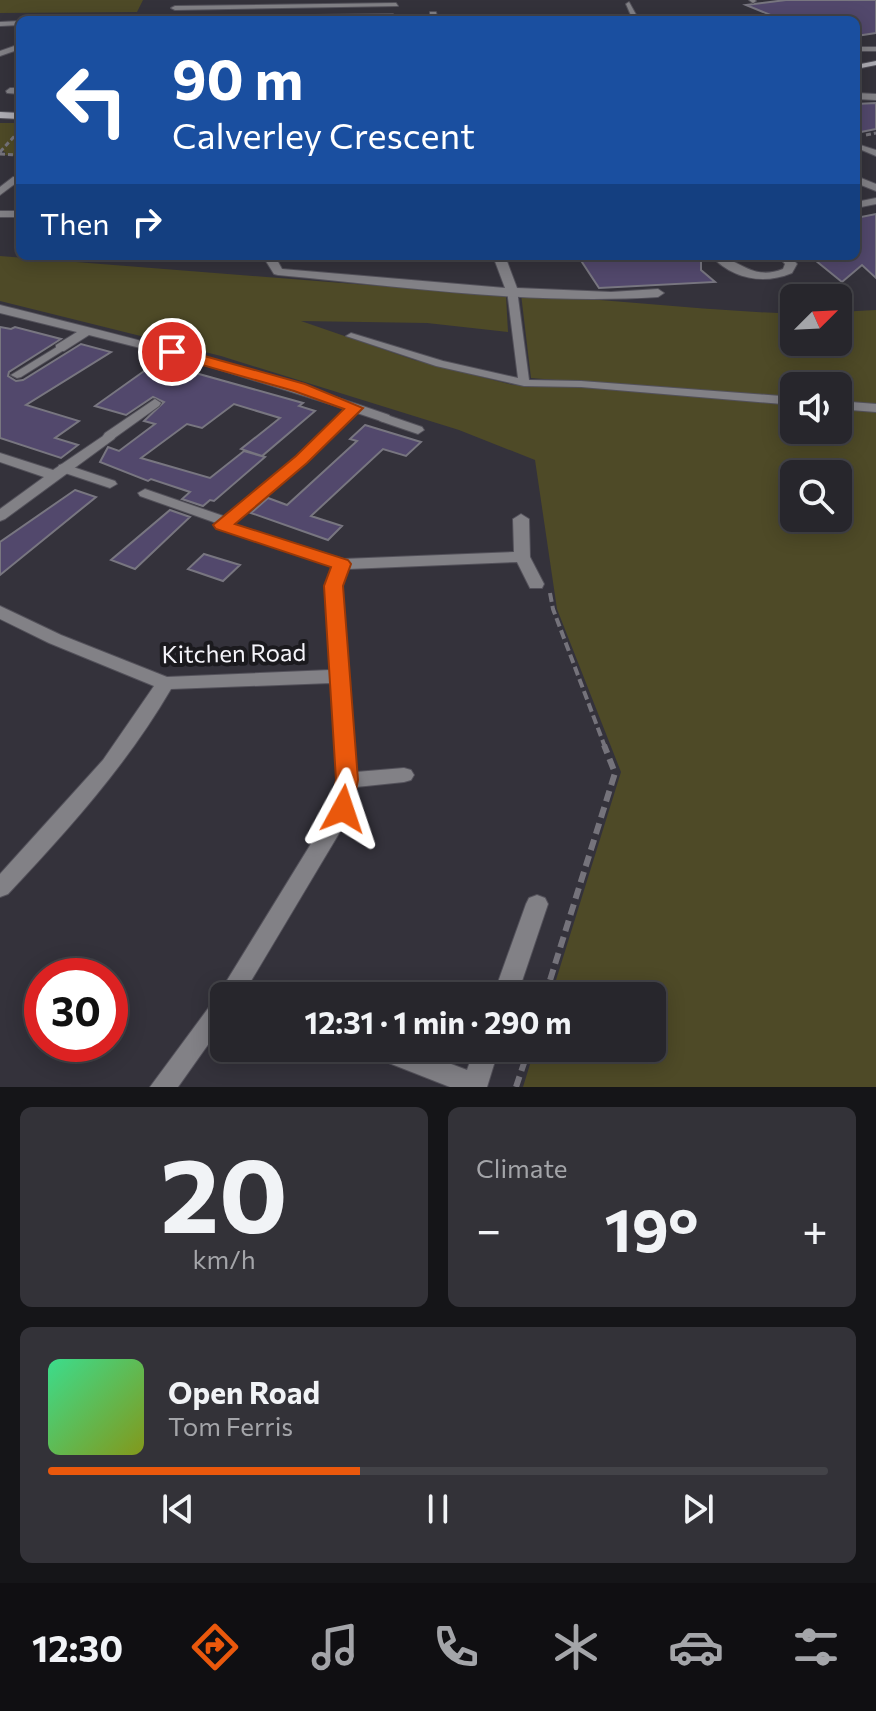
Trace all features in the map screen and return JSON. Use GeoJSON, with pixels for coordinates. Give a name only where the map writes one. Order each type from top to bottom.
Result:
{"type":"FeatureCollection","features":[{"type":"Feature","properties":{"kind":"street"},"geometry":{"type":"LineString","coordinates":[[176,4],[396,5]]}},
{"type":"Feature","properties":{"kind":"street"},"geometry":{"type":"LineString","coordinates":[[860,146],[876,153]]}},
{"type":"Feature","properties":{"kind":"street"},"geometry":{"type":"LineString","coordinates":[[0,192],[16,179]]}},
{"type":"Feature","properties":{"kind":"street"},"geometry":{"type":"LineString","coordinates":[[271,260],[278,272],[426,287],[611,296],[658,293]]}},
{"type":"Feature","properties":{"kind":"street"},"geometry":{"type":"LineString","coordinates":[[501,260],[512,290]]}},
{"type":"Feature","properties":{"kind":"street"},"geometry":{"type":"LineString","coordinates":[[722,260],[739,272],[763,276],[788,271],[791,264],[788,260]]}},
{"type":"Feature","properties":{"kind":"street"},"geometry":{"type":"LineString","coordinates":[[0,309],[239,370],[384,418]]}},
{"type":"Feature","properties":{"kind":"street"},"geometry":{"type":"LineString","coordinates":[[60,348],[87,331]]}},
{"type":"Feature","properties":{"kind":"street"},"geometry":{"type":"LineString","coordinates":[[355,408],[302,459],[222,525],[342,564],[522,557]]}},
{"type":"Feature","properties":{"kind":"street"},"geometry":{"type":"LineString","coordinates":[[0,516],[109,436]]}},
{"type":"Feature","properties":{"kind":"street"},"geometry":{"type":"LineString","coordinates":[[0,457],[59,472]]}},
{"type":"Feature","properties":{"kind":"street"},"geometry":{"type":"LineString","coordinates":[[521,519],[522,557],[542,583]]}},
{"type":"Feature","properties":{"kind":"street"},"geometry":{"type":"LineString","coordinates":[[241,982],[336,824],[347,795],[333,586],[342,564]]}},
{"type":"Feature","properties":{"kind":"street","name":"Kitchen Road"},"geometry":{"type":"LineString","coordinates":[[0,612],[65,643],[165,683],[339,676]]}},
{"type":"Feature","properties":{"kind":"street"},"geometry":{"type":"LineString","coordinates":[[3,879],[112,765],[141,726],[165,683]]}},
{"type":"Feature","properties":{"kind":"street"},"geometry":{"type":"LineString","coordinates":[[347,780],[404,775]]}},
{"type":"Feature","properties":{"kind":"street"},"geometry":{"type":"LineString","coordinates":[[510,982],[537,904]]}},
{"type":"Feature","properties":{"kind":"street"},"geometry":{"type":"LineString","coordinates":[[163,1087],[210,1026]]}},
{"type":"Feature","properties":{"kind":"street"},"geometry":{"type":"LineString","coordinates":[[415,1062],[474,1086],[482,1062]]}},
{"type":"Feature","properties":{"kind":"lane"},"geometry":{"type":"LineString","coordinates":[[629,4],[634,16]]}},
{"type":"Feature","properties":{"kind":"lane"},"geometry":{"type":"LineString","coordinates":[[512,290],[524,383]]}},
{"type":"Feature","properties":{"kind":"lane"},"geometry":{"type":"LineString","coordinates":[[351,336],[427,361],[524,383],[581,384],[780,400]]}},
{"type":"Feature","properties":{"kind":"lane"},"geometry":{"type":"LineString","coordinates":[[17,375],[60,348]]}},
{"type":"Feature","properties":{"kind":"lane"},"geometry":{"type":"LineString","coordinates":[[109,436],[155,403]]}},
{"type":"Feature","properties":{"kind":"lane"},"geometry":{"type":"LineString","coordinates":[[852,406],[876,408]]}},
{"type":"Feature","properties":{"kind":"lane"},"geometry":{"type":"LineString","coordinates":[[384,418],[418,430]]}},
{"type":"Feature","properties":{"kind":"lane"},"geometry":{"type":"LineString","coordinates":[[59,472],[110,484]]}},
{"type":"Feature","properties":{"kind":"lane"},"geometry":{"type":"LineString","coordinates":[[145,493],[227,522]]}},
{"type":"Feature","properties":{"kind":"path"},"geometry":{"type":"LineString","coordinates":[[0,153],[16,135]]}},
{"type":"Feature","properties":{"kind":"path"},"geometry":{"type":"LineString","coordinates":[[542,583],[615,773],[549,982]]}},
{"type":"Feature","properties":{"kind":"path"},"geometry":{"type":"LineString","coordinates":[[516,1087],[524,1062]]}},
{"type":"Feature","properties":{"kind":"shaded area"},"geometry":{"type":"Polygon","coordinates":[[[0,0],[143,0],[137,12],[0,13],[0,0]]]}},
{"type":"Feature","properties":{"kind":"shaded area"},"geometry":{"type":"Polygon","coordinates":[[[0,123],[16,123],[16,156],[3,155],[6,153],[0,149],[0,123]]]}},
{"type":"Feature","properties":{"kind":"shaded area"},"geometry":{"type":"Polygon","coordinates":[[[0,256],[16,257],[16,260],[51,260],[506,296],[508,332],[427,323],[301,321],[414,360],[513,385],[577,387],[780,404],[780,444],[852,444],[852,410],[876,412],[876,1087],[523,1087],[531,1062],[666,1062],[666,982],[555,982],[621,772],[557,609],[535,460],[459,430],[221,356],[0,301],[0,256]]]}},
{"type":"Feature","properties":{"kind":"shaded area"},"geometry":{"type":"Polygon","coordinates":[[[521,294],[780,313],[780,356],[852,356],[852,311],[876,310],[876,404],[852,403],[852,372],[780,372],[780,398],[531,378],[521,294]]]}},
{"type":"Feature","properties":{"kind":"building"},"geometry":{"type":"Polygon","coordinates":[[[786,0],[876,0],[876,33],[860,35],[860,16],[773,16],[746,5],[786,0]]]}},
{"type":"Feature","properties":{"kind":"building"},"geometry":{"type":"Polygon","coordinates":[[[876,103],[876,129],[860,132],[860,104],[876,103]]]}},
{"type":"Feature","properties":{"kind":"building"},"geometry":{"type":"Polygon","coordinates":[[[876,214],[876,278],[862,265],[842,282],[815,260],[860,260],[860,217],[876,214]]]}},
{"type":"Feature","properties":{"kind":"building"},"geometry":{"type":"Polygon","coordinates":[[[581,260],[701,260],[701,270],[715,282],[599,288],[581,260]]]}},
{"type":"Feature","properties":{"kind":"building"},"geometry":{"type":"Polygon","coordinates":[[[0,327],[15,327],[61,339],[9,372],[8,376],[16,381],[23,380],[81,344],[111,352],[26,405],[79,421],[55,438],[78,445],[61,458],[0,438],[0,327]]]}},
{"type":"Feature","properties":{"kind":"building"},"geometry":{"type":"Polygon","coordinates":[[[154,364],[303,403],[299,406],[315,411],[262,456],[241,449],[280,418],[234,404],[202,428],[187,424],[141,458],[210,478],[244,451],[265,457],[214,501],[210,500],[203,506],[182,499],[190,492],[151,479],[148,481],[100,462],[108,447],[119,451],[155,424],[144,421],[164,402],[153,397],[126,415],[95,406],[154,364]]]}},
{"type":"Feature","properties":{"kind":"building"},"geometry":{"type":"Polygon","coordinates":[[[365,425],[421,442],[406,456],[383,449],[311,516],[342,526],[328,540],[251,513],[268,498],[287,505],[357,441],[350,439],[365,425]]]}},
{"type":"Feature","properties":{"kind":"building"},"geometry":{"type":"Polygon","coordinates":[[[75,490],[96,497],[0,575],[0,542],[75,490]]]}},
{"type":"Feature","properties":{"kind":"building"},"geometry":{"type":"Polygon","coordinates":[[[170,510],[190,517],[135,569],[111,560],[170,510]]]}},
{"type":"Feature","properties":{"kind":"building"},"geometry":{"type":"Polygon","coordinates":[[[204,554],[240,565],[223,581],[188,569],[204,554]]]}},
{"type":"Feature","properties":{"kind":"route"},"geometry":{"type":"LineString","coordinates":[[172,352],[299,388],[355,408],[302,459],[222,525],[342,564],[333,586],[347,780],[343,809]]}}]}
